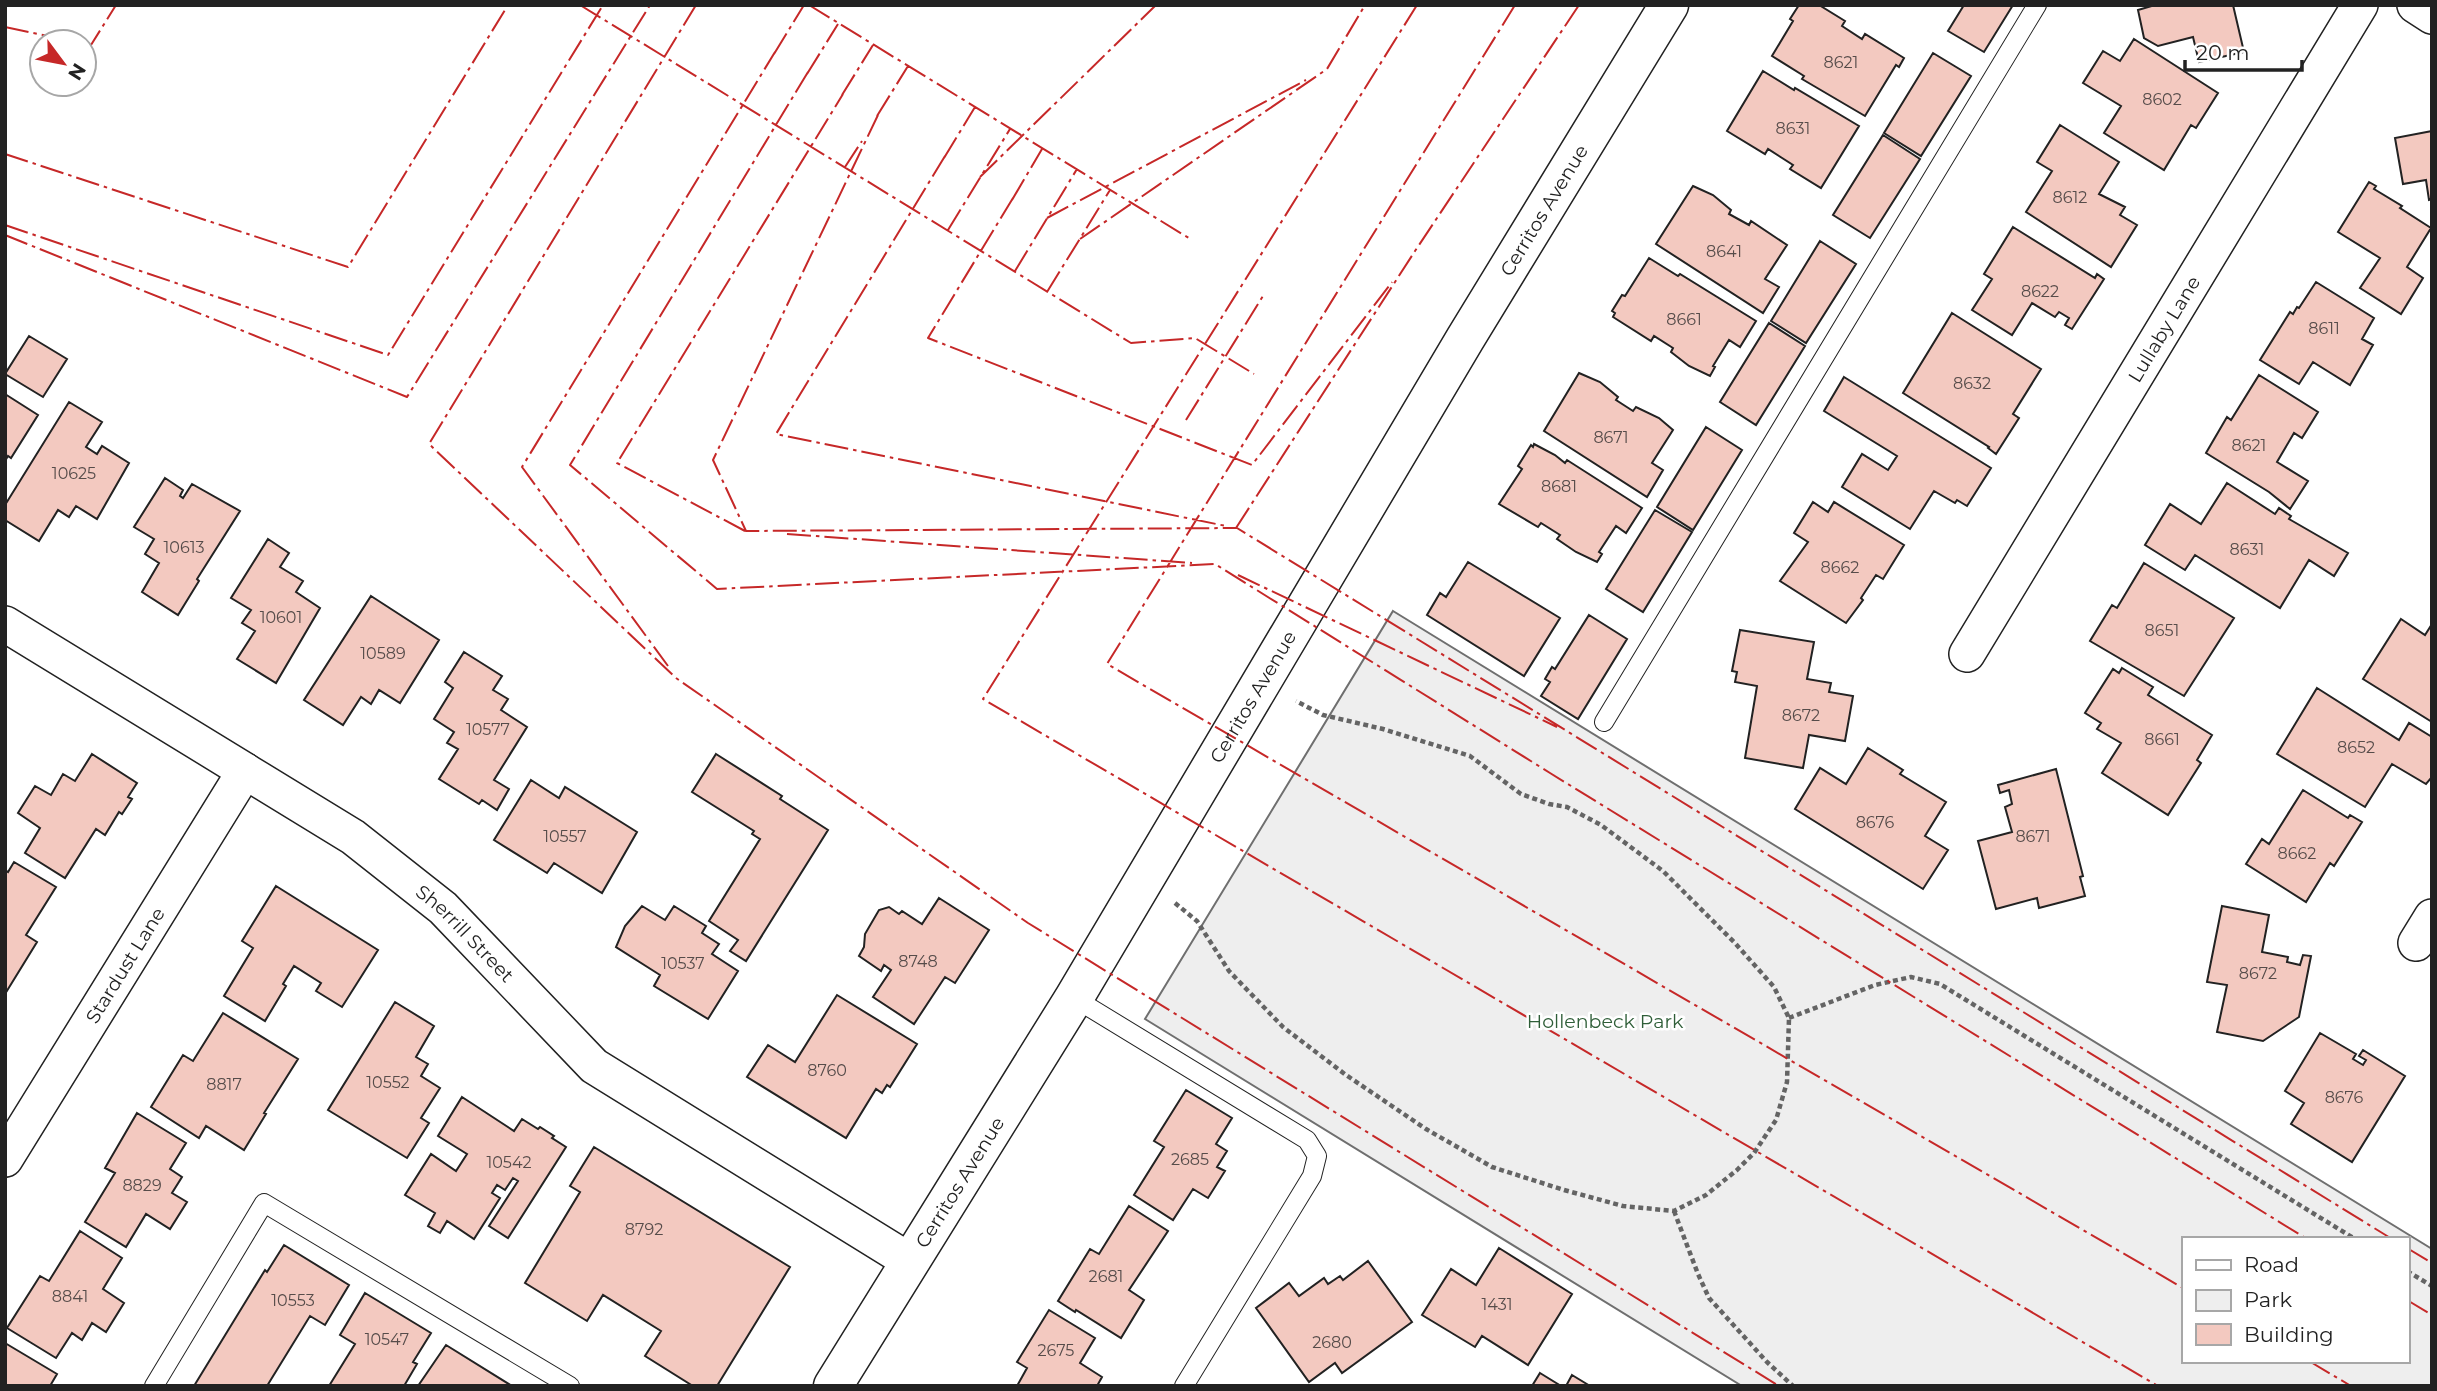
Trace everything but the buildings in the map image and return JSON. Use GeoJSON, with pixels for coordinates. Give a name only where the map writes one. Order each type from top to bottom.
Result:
{"type":"FeatureCollection","features":[{"type":"Feature","properties":{"kind":"street","name":"Cerritos Avenue"},"geometry":{"type":"LineString","coordinates":[[833,1386],[1074,998],[1472,327],[1669,5]]}},
{"type":"Feature","properties":{"kind":"street","name":"Lullaby Lane"},"geometry":{"type":"LineString","coordinates":[[1967,654],[2360,5]]}},
{"type":"Feature","properties":{"kind":"street"},"geometry":{"type":"LineString","coordinates":[[2415,5],[2432,16]]}},
{"type":"Feature","properties":{"kind":"street","name":"Sherrill Street"},"geometry":{"type":"LineString","coordinates":[[5,624],[353,837],[443,908],[594,1066],[911,1262]]}},
{"type":"Feature","properties":{"kind":"street","name":"Stardust Lane"},"geometry":{"type":"LineString","coordinates":[[5,1159],[245,771]]}},
{"type":"Feature","properties":{"kind":"lane"},"geometry":{"type":"LineString","coordinates":[[1604,722],[2037,5]]}},
{"type":"Feature","properties":{"kind":"lane"},"geometry":{"type":"LineString","coordinates":[[1074,998],[1307,1140],[1317,1156],[1312,1176],[1184,1386]]}},
{"type":"Feature","properties":{"kind":"lane"},"geometry":{"type":"LineString","coordinates":[[154,1386],[264,1203],[570,1386]]}},
{"type":"Feature","properties":{"kind":"path"},"geometry":{"type":"LineString","coordinates":[[1144,879],[1196,921],[1229,971],[1283,1027],[1346,1075],[1426,1129],[1492,1167],[1623,1206],[1674,1211],[1706,1195],[1737,1170],[1754,1153],[1776,1120],[1787,1082],[1789,1018],[1774,987],[1735,943],[1662,871],[1601,825],[1567,807],[1521,794],[1470,756],[1383,729],[1323,715],[1261,682]]}},
{"type":"Feature","properties":{"kind":"path"},"geometry":{"type":"LineString","coordinates":[[1789,1018],[1875,985],[1911,977],[1940,984],[2352,1237]]}},
{"type":"Feature","properties":{"kind":"path"},"geometry":{"type":"LineString","coordinates":[[1674,1211],[1709,1298],[1767,1362],[1793,1386]]}},
{"type":"Feature","properties":{"kind":"path"},"geometry":{"type":"LineString","coordinates":[[2409,1271],[2432,1286]]}},
{"type":"Feature","properties":{"kind":"green space","name":"Hollenbeck Park"},"geometry":{"type":"Polygon","coordinates":[[[1393,611],[2432,1249],[2432,1386],[1742,1386],[1145,1019],[1393,611]]]}},
{"type":"Feature","properties":{"kind":"power"},"geometry":{"type":"LineString","coordinates":[[98,34],[116,5]]}},
{"type":"Feature","properties":{"kind":"power"},"geometry":{"type":"LineString","coordinates":[[5,154],[348,267],[508,5]]}},
{"type":"Feature","properties":{"kind":"power"},"geometry":{"type":"LineString","coordinates":[[580,5],[1131,343],[1195,338],[1254,374]]}},
{"type":"Feature","properties":{"kind":"power"},"geometry":{"type":"LineString","coordinates":[[5,225],[388,355],[603,5]]}},
{"type":"Feature","properties":{"kind":"power"},"geometry":{"type":"LineString","coordinates":[[5,235],[407,397],[650,5]]}},
{"type":"Feature","properties":{"kind":"power"},"geometry":{"type":"LineString","coordinates":[[696,5],[429,444],[676,678],[1028,923],[1779,1386]]}},
{"type":"Feature","properties":{"kind":"power"},"geometry":{"type":"LineString","coordinates":[[774,54],[804,5]]}},
{"type":"Feature","properties":{"kind":"power"},"geometry":{"type":"LineString","coordinates":[[809,5],[1192,240]]}},
{"type":"Feature","properties":{"kind":"power"},"geometry":{"type":"LineString","coordinates":[[980,177],[1156,5]]}},
{"type":"Feature","properties":{"kind":"power"},"geometry":{"type":"LineString","coordinates":[[1080,239],[1327,69],[1365,5]]}},
{"type":"Feature","properties":{"kind":"power"},"geometry":{"type":"LineString","coordinates":[[1417,5],[983,699],[2158,1386]]}},
{"type":"Feature","properties":{"kind":"power"},"geometry":{"type":"LineString","coordinates":[[1515,5],[1107,664],[2182,1287]]}},
{"type":"Feature","properties":{"kind":"power"},"geometry":{"type":"LineString","coordinates":[[1236,528],[1415,251],[1579,5]]}},
{"type":"Feature","properties":{"kind":"power"},"geometry":{"type":"LineString","coordinates":[[807,74],[838,24]]}},
{"type":"Feature","properties":{"kind":"power"},"geometry":{"type":"LineString","coordinates":[[5,27],[28,32]]}},
{"type":"Feature","properties":{"kind":"power"},"geometry":{"type":"LineString","coordinates":[[842,95],[873,45]]}},
{"type":"Feature","properties":{"kind":"power"},"geometry":{"type":"LineString","coordinates":[[668,666],[522,467],[775,52]]}},
{"type":"Feature","properties":{"kind":"power"},"geometry":{"type":"LineString","coordinates":[[877,116],[908,66]]}},
{"type":"Feature","properties":{"kind":"power"},"geometry":{"type":"LineString","coordinates":[[808,72],[570,465],[717,589],[1215,564],[2304,1237]]}},
{"type":"Feature","properties":{"kind":"power"},"geometry":{"type":"LineString","coordinates":[[1047,218],[1306,80]]}},
{"type":"Feature","properties":{"kind":"power"},"geometry":{"type":"LineString","coordinates":[[745,531],[617,463],[843,94]]}},
{"type":"Feature","properties":{"kind":"power"},"geometry":{"type":"LineString","coordinates":[[944,158],[975,107]]}},
{"type":"Feature","properties":{"kind":"power"},"geometry":{"type":"LineString","coordinates":[[878,115],[713,460],[746,531],[1237,528],[2389,1237]]}},
{"type":"Feature","properties":{"kind":"power"},"geometry":{"type":"LineString","coordinates":[[948,230],[1010,129]]}},
{"type":"Feature","properties":{"kind":"power"},"geometry":{"type":"LineString","coordinates":[[845,167],[862,141]]}},
{"type":"Feature","properties":{"kind":"power"},"geometry":{"type":"LineString","coordinates":[[1012,200],[1042,149]]}},
{"type":"Feature","properties":{"kind":"power"},"geometry":{"type":"LineString","coordinates":[[945,156],[776,434],[1226,526]]}},
{"type":"Feature","properties":{"kind":"power"},"geometry":{"type":"LineString","coordinates":[[1015,271],[1077,169]]}},
{"type":"Feature","properties":{"kind":"power"},"geometry":{"type":"LineString","coordinates":[[1047,292],[1110,190]]}},
{"type":"Feature","properties":{"kind":"power"},"geometry":{"type":"LineString","coordinates":[[1013,198],[928,338],[1252,465],[1392,282]]}},
{"type":"Feature","properties":{"kind":"power"},"geometry":{"type":"LineString","coordinates":[[1186,420],[1263,296]]}},
{"type":"Feature","properties":{"kind":"power"},"geometry":{"type":"LineString","coordinates":[[787,534],[1192,563]]}},
{"type":"Feature","properties":{"kind":"power"},"geometry":{"type":"LineString","coordinates":[[1238,575],[1557,727]]}},
{"type":"Feature","properties":{"kind":"power"},"geometry":{"type":"LineString","coordinates":[[2409,1249],[2432,1263]]}},
{"type":"Feature","properties":{"kind":"power"},"geometry":{"type":"LineString","coordinates":[[2409,1301],[2432,1315]]}},
{"type":"Feature","properties":{"kind":"power"},"geometry":{"type":"LineString","coordinates":[[2312,1363],[2351,1386]]}}]}
